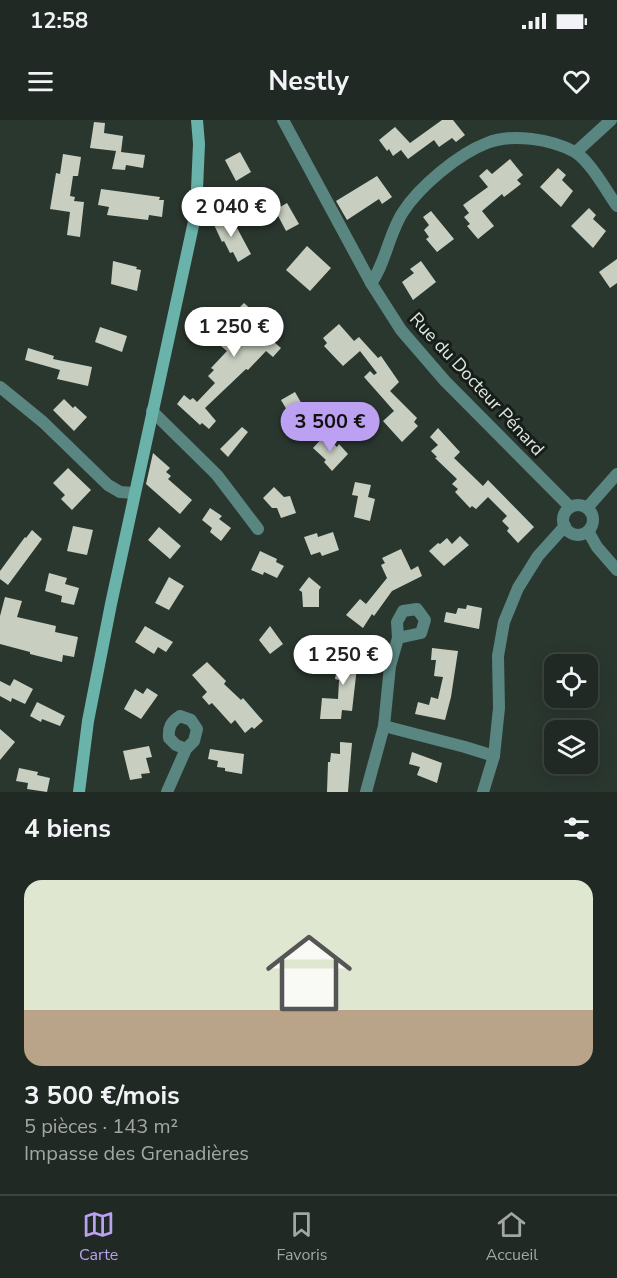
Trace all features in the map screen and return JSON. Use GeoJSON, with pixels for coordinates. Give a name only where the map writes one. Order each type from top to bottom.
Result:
{"type":"FeatureCollection","features":[{"type":"Feature","properties":{"kind":"main road"},"geometry":{"type":"LineString","coordinates":[[79,792],[88,721],[134,493],[196,212],[199,144],[197,120]]}},
{"type":"Feature","properties":{"kind":"street","name":"Rue du Docteur Pénard"},"geometry":{"type":"LineString","coordinates":[[283,120],[371,283],[400,330],[445,381],[570,507]]}},
{"type":"Feature","properties":{"kind":"street"},"geometry":{"type":"LineString","coordinates":[[576,152],[611,120]]}},
{"type":"Feature","properties":{"kind":"street"},"geometry":{"type":"LineString","coordinates":[[371,283],[377,276],[388,242],[403,213],[423,187],[454,162],[487,143],[520,137],[544,141],[576,152],[617,206]]}},
{"type":"Feature","properties":{"kind":"street"},"geometry":{"type":"LineString","coordinates":[[0,387],[43,422],[108,485],[120,492],[134,493]]}},
{"type":"Feature","properties":{"kind":"street"},"geometry":{"type":"LineString","coordinates":[[152,411],[217,475],[258,529]]}},
{"type":"Feature","properties":{"kind":"street"},"geometry":{"type":"LineString","coordinates":[[587,508],[617,474]]}},
{"type":"Feature","properties":{"kind":"street"},"geometry":{"type":"LineString","coordinates":[[582,505],[587,508],[593,516],[593,522],[588,531],[578,535],[568,531],[564,516],[570,507],[582,505]]}},
{"type":"Feature","properties":{"kind":"street"},"geometry":{"type":"LineString","coordinates":[[483,792],[494,756],[498,708],[498,656],[504,622],[518,588],[538,556],[565,526]]}},
{"type":"Feature","properties":{"kind":"street"},"geometry":{"type":"LineString","coordinates":[[588,531],[597,547],[617,570]]}},
{"type":"Feature","properties":{"kind":"street"},"geometry":{"type":"LineString","coordinates":[[366,792],[384,726],[390,666],[398,638]]}},
{"type":"Feature","properties":{"kind":"street"},"geometry":{"type":"LineString","coordinates":[[384,726],[494,756]]}},
{"type":"Feature","properties":{"kind":"street"},"geometry":{"type":"LineString","coordinates":[[166,792],[186,749]]}},
{"type":"Feature","properties":{"kind":"building"},"geometry":{"type":"Polygon","coordinates":[[[442,120],[453,120],[465,135],[456,142],[452,138],[439,147],[434,140],[408,159],[401,150],[393,156],[379,140],[395,127],[410,143],[442,120]]]}},
{"type":"Feature","properties":{"kind":"building"},"geometry":{"type":"Polygon","coordinates":[[[94,122],[105,123],[104,133],[123,136],[121,152],[145,155],[143,168],[126,165],[125,170],[112,169],[116,151],[90,148],[94,122]]]}},
{"type":"Feature","properties":{"kind":"building"},"geometry":{"type":"Polygon","coordinates":[[[240,152],[251,172],[236,181],[225,160],[240,152]]]}},
{"type":"Feature","properties":{"kind":"building"},"geometry":{"type":"Polygon","coordinates":[[[63,154],[81,157],[78,176],[73,176],[70,196],[75,197],[74,201],[84,202],[80,237],[67,235],[70,212],[50,209],[56,173],[60,174],[63,154]]]}},
{"type":"Feature","properties":{"kind":"building"},"geometry":{"type":"Polygon","coordinates":[[[510,159],[523,175],[517,180],[521,184],[504,197],[502,194],[482,211],[494,226],[478,239],[467,226],[470,224],[464,217],[469,213],[463,205],[488,187],[479,176],[487,169],[492,174],[510,159]]]}},
{"type":"Feature","properties":{"kind":"building"},"geometry":{"type":"Polygon","coordinates":[[[558,168],[566,175],[562,180],[573,191],[561,207],[540,187],[558,168]]]}},
{"type":"Feature","properties":{"kind":"building"},"geometry":{"type":"Polygon","coordinates":[[[377,176],[392,197],[382,204],[379,199],[347,220],[336,201],[377,176]]]}},
{"type":"Feature","properties":{"kind":"building"},"geometry":{"type":"Polygon","coordinates":[[[101,189],[160,197],[159,200],[164,200],[162,217],[149,215],[148,220],[107,215],[109,207],[98,205],[101,189]]]}},
{"type":"Feature","properties":{"kind":"building"},"geometry":{"type":"Polygon","coordinates":[[[287,203],[299,224],[286,231],[275,210],[287,203]]]}},
{"type":"Feature","properties":{"kind":"building"},"geometry":{"type":"Polygon","coordinates":[[[589,208],[596,215],[593,219],[606,231],[593,248],[571,226],[589,208]]]}},
{"type":"Feature","properties":{"kind":"building"},"geometry":{"type":"Polygon","coordinates":[[[216,210],[229,232],[237,228],[251,254],[238,262],[233,252],[230,253],[224,241],[222,242],[209,214],[216,210]]]}},
{"type":"Feature","properties":{"kind":"building"},"geometry":{"type":"Polygon","coordinates":[[[431,211],[454,239],[437,252],[426,239],[429,237],[424,230],[429,225],[423,217],[431,211]]]}},
{"type":"Feature","properties":{"kind":"building"},"geometry":{"type":"Polygon","coordinates":[[[307,246],[331,268],[310,291],[286,270],[307,246]]]}},
{"type":"Feature","properties":{"kind":"building"},"geometry":{"type":"Polygon","coordinates":[[[617,259],[617,283],[610,288],[599,272],[617,259]]]}},
{"type":"Feature","properties":{"kind":"building"},"geometry":{"type":"Polygon","coordinates":[[[113,261],[141,270],[137,291],[111,284],[113,261]]]}},
{"type":"Feature","properties":{"kind":"building"},"geometry":{"type":"Polygon","coordinates":[[[421,261],[436,282],[413,300],[402,282],[414,273],[410,269],[421,261]]]}},
{"type":"Feature","properties":{"kind":"building"},"geometry":{"type":"Polygon","coordinates":[[[244,303],[281,336],[274,342],[281,348],[273,357],[266,351],[205,408],[216,421],[209,429],[202,423],[200,425],[177,404],[184,395],[197,402],[215,383],[208,376],[214,370],[211,368],[227,351],[210,337],[244,303]]]}},
{"type":"Feature","properties":{"kind":"building"},"geometry":{"type":"Polygon","coordinates":[[[339,324],[354,341],[359,337],[378,358],[381,356],[399,382],[390,391],[417,418],[414,422],[418,426],[402,442],[383,421],[394,411],[364,377],[370,371],[374,375],[377,373],[360,351],[343,366],[324,346],[327,343],[323,338],[339,324]]]}},
{"type":"Feature","properties":{"kind":"building"},"geometry":{"type":"Polygon","coordinates":[[[100,327],[127,336],[122,352],[95,342],[100,327]]]}},
{"type":"Feature","properties":{"kind":"building"},"geometry":{"type":"Polygon","coordinates":[[[28,348],[54,356],[53,359],[92,367],[88,386],[57,379],[60,370],[25,360],[28,348]]]}},
{"type":"Feature","properties":{"kind":"building"},"geometry":{"type":"Polygon","coordinates":[[[295,392],[311,420],[295,431],[288,419],[291,417],[281,400],[295,392]]]}},
{"type":"Feature","properties":{"kind":"building"},"geometry":{"type":"Polygon","coordinates":[[[64,399],[87,417],[74,431],[53,410],[64,399]]]}},
{"type":"Feature","properties":{"kind":"building"},"geometry":{"type":"Polygon","coordinates":[[[242,427],[248,432],[228,457],[220,449],[242,427]]]}},
{"type":"Feature","properties":{"kind":"building"},"geometry":{"type":"Polygon","coordinates":[[[438,428],[460,452],[454,458],[483,486],[488,480],[534,527],[518,543],[507,531],[509,528],[502,521],[507,516],[488,497],[476,509],[472,506],[470,508],[455,492],[458,489],[452,484],[457,479],[435,458],[437,457],[431,451],[438,445],[430,437],[438,428]]]}},
{"type":"Feature","properties":{"kind":"building"},"geometry":{"type":"Polygon","coordinates":[[[325,435],[337,447],[339,444],[348,454],[332,471],[324,462],[326,460],[313,448],[325,435]]]}},
{"type":"Feature","properties":{"kind":"building"},"geometry":{"type":"Polygon","coordinates":[[[153,453],[170,468],[166,472],[171,476],[168,479],[192,500],[180,514],[146,484],[153,453]]]}},
{"type":"Feature","properties":{"kind":"building"},"geometry":{"type":"Polygon","coordinates":[[[68,468],[91,490],[72,510],[61,499],[65,495],[53,483],[68,468]]]}},
{"type":"Feature","properties":{"kind":"building"},"geometry":{"type":"Polygon","coordinates":[[[355,482],[371,485],[368,497],[375,499],[370,521],[354,517],[358,496],[352,495],[355,482]]]}},
{"type":"Feature","properties":{"kind":"building"},"geometry":{"type":"Polygon","coordinates":[[[274,487],[284,497],[290,496],[296,513],[281,518],[277,508],[272,508],[263,498],[274,487]]]}},
{"type":"Feature","properties":{"kind":"building"},"geometry":{"type":"Polygon","coordinates":[[[210,508],[222,516],[219,519],[231,528],[221,541],[210,532],[212,528],[202,520],[210,508]]]}},
{"type":"Feature","properties":{"kind":"building"},"geometry":{"type":"Polygon","coordinates":[[[73,526],[93,530],[87,555],[67,551],[73,526]]]}},
{"type":"Feature","properties":{"kind":"building"},"geometry":{"type":"Polygon","coordinates":[[[159,527],[181,546],[170,559],[148,540],[159,527]]]}},
{"type":"Feature","properties":{"kind":"building"},"geometry":{"type":"Polygon","coordinates":[[[32,530],[42,539],[8,585],[0,579],[0,571],[32,530]]]}},
{"type":"Feature","properties":{"kind":"building"},"geometry":{"type":"Polygon","coordinates":[[[333,532],[339,550],[322,556],[320,552],[311,555],[304,537],[317,533],[318,537],[333,532]]]}},
{"type":"Feature","properties":{"kind":"building"},"geometry":{"type":"Polygon","coordinates":[[[460,536],[469,545],[444,566],[429,551],[447,538],[452,544],[460,536]]]}},
{"type":"Feature","properties":{"kind":"building"},"geometry":{"type":"Polygon","coordinates":[[[401,549],[411,570],[418,566],[422,576],[392,591],[363,628],[346,615],[360,599],[366,604],[387,578],[381,565],[385,563],[382,558],[401,549]]]}},
{"type":"Feature","properties":{"kind":"building"},"geometry":{"type":"Polygon","coordinates":[[[260,551],[277,559],[276,562],[284,566],[277,578],[264,572],[263,575],[251,570],[260,551]]]}},
{"type":"Feature","properties":{"kind":"building"},"geometry":{"type":"Polygon","coordinates":[[[49,573],[67,578],[65,584],[79,588],[74,605],[61,602],[62,596],[45,591],[49,573]]]}},
{"type":"Feature","properties":{"kind":"building"},"geometry":{"type":"Polygon","coordinates":[[[169,577],[184,586],[169,610],[155,603],[169,577]]]}},
{"type":"Feature","properties":{"kind":"building"},"geometry":{"type":"Polygon","coordinates":[[[309,577],[321,587],[319,607],[303,607],[302,592],[299,590],[309,577]]]}},
{"type":"Feature","properties":{"kind":"building"},"geometry":{"type":"Polygon","coordinates":[[[5,597],[22,601],[17,617],[56,626],[55,632],[78,637],[74,657],[63,655],[62,662],[0,644],[0,616],[5,597]]]}},
{"type":"Feature","properties":{"kind":"building"},"geometry":{"type":"Polygon","coordinates":[[[467,605],[482,608],[479,629],[444,622],[446,612],[456,614],[458,608],[466,609],[467,605]]]}},
{"type":"Feature","properties":{"kind":"building"},"geometry":{"type":"Polygon","coordinates":[[[145,626],[173,642],[166,652],[158,647],[154,654],[135,642],[145,626]]]}},
{"type":"Feature","properties":{"kind":"building"},"geometry":{"type":"Polygon","coordinates":[[[270,626],[283,644],[270,654],[259,640],[270,626]]]}},
{"type":"Feature","properties":{"kind":"building"},"geometry":{"type":"Polygon","coordinates":[[[432,648],[458,651],[445,720],[415,714],[418,702],[429,705],[431,697],[438,699],[443,677],[434,676],[436,660],[431,660],[432,648]]]}},
{"type":"Feature","properties":{"kind":"building"},"geometry":{"type":"Polygon","coordinates":[[[340,650],[366,655],[364,666],[357,667],[352,711],[342,710],[341,719],[320,719],[322,698],[338,699],[339,680],[335,679],[340,650]]]}},
{"type":"Feature","properties":{"kind":"building"},"geometry":{"type":"Polygon","coordinates":[[[207,662],[226,681],[224,684],[241,700],[243,698],[263,721],[254,729],[252,727],[245,733],[235,720],[231,724],[212,703],[209,705],[202,697],[207,692],[192,675],[207,662]]]}},
{"type":"Feature","properties":{"kind":"building"},"geometry":{"type":"Polygon","coordinates":[[[14,679],[33,689],[25,704],[12,698],[11,702],[0,696],[0,681],[10,686],[14,679]]]}},
{"type":"Feature","properties":{"kind":"building"},"geometry":{"type":"Polygon","coordinates":[[[147,688],[158,695],[141,719],[124,709],[135,689],[143,694],[147,688]]]}},
{"type":"Feature","properties":{"kind":"building"},"geometry":{"type":"Polygon","coordinates":[[[37,702],[65,716],[60,726],[42,719],[41,722],[30,716],[37,702]]]}},
{"type":"Feature","properties":{"kind":"building"},"geometry":{"type":"Polygon","coordinates":[[[0,729],[15,742],[0,760],[0,729]]]}},
{"type":"Feature","properties":{"kind":"building"},"geometry":{"type":"Polygon","coordinates":[[[340,742],[352,743],[348,792],[327,792],[328,762],[330,762],[331,753],[340,754],[340,742]]]}},
{"type":"Feature","properties":{"kind":"building"},"geometry":{"type":"Polygon","coordinates":[[[149,746],[152,757],[146,758],[150,773],[141,774],[142,778],[130,780],[123,751],[149,746]]]}},
{"type":"Feature","properties":{"kind":"building"},"geometry":{"type":"Polygon","coordinates":[[[210,749],[244,754],[242,774],[217,767],[218,761],[208,759],[210,749]]]}},
{"type":"Feature","properties":{"kind":"building"},"geometry":{"type":"Polygon","coordinates":[[[412,752],[442,763],[437,783],[417,775],[420,767],[409,764],[412,752]]]}},
{"type":"Feature","properties":{"kind":"building"},"geometry":{"type":"Polygon","coordinates":[[[19,768],[38,772],[37,775],[50,778],[47,792],[27,789],[28,783],[16,781],[19,768]]]}}]}
